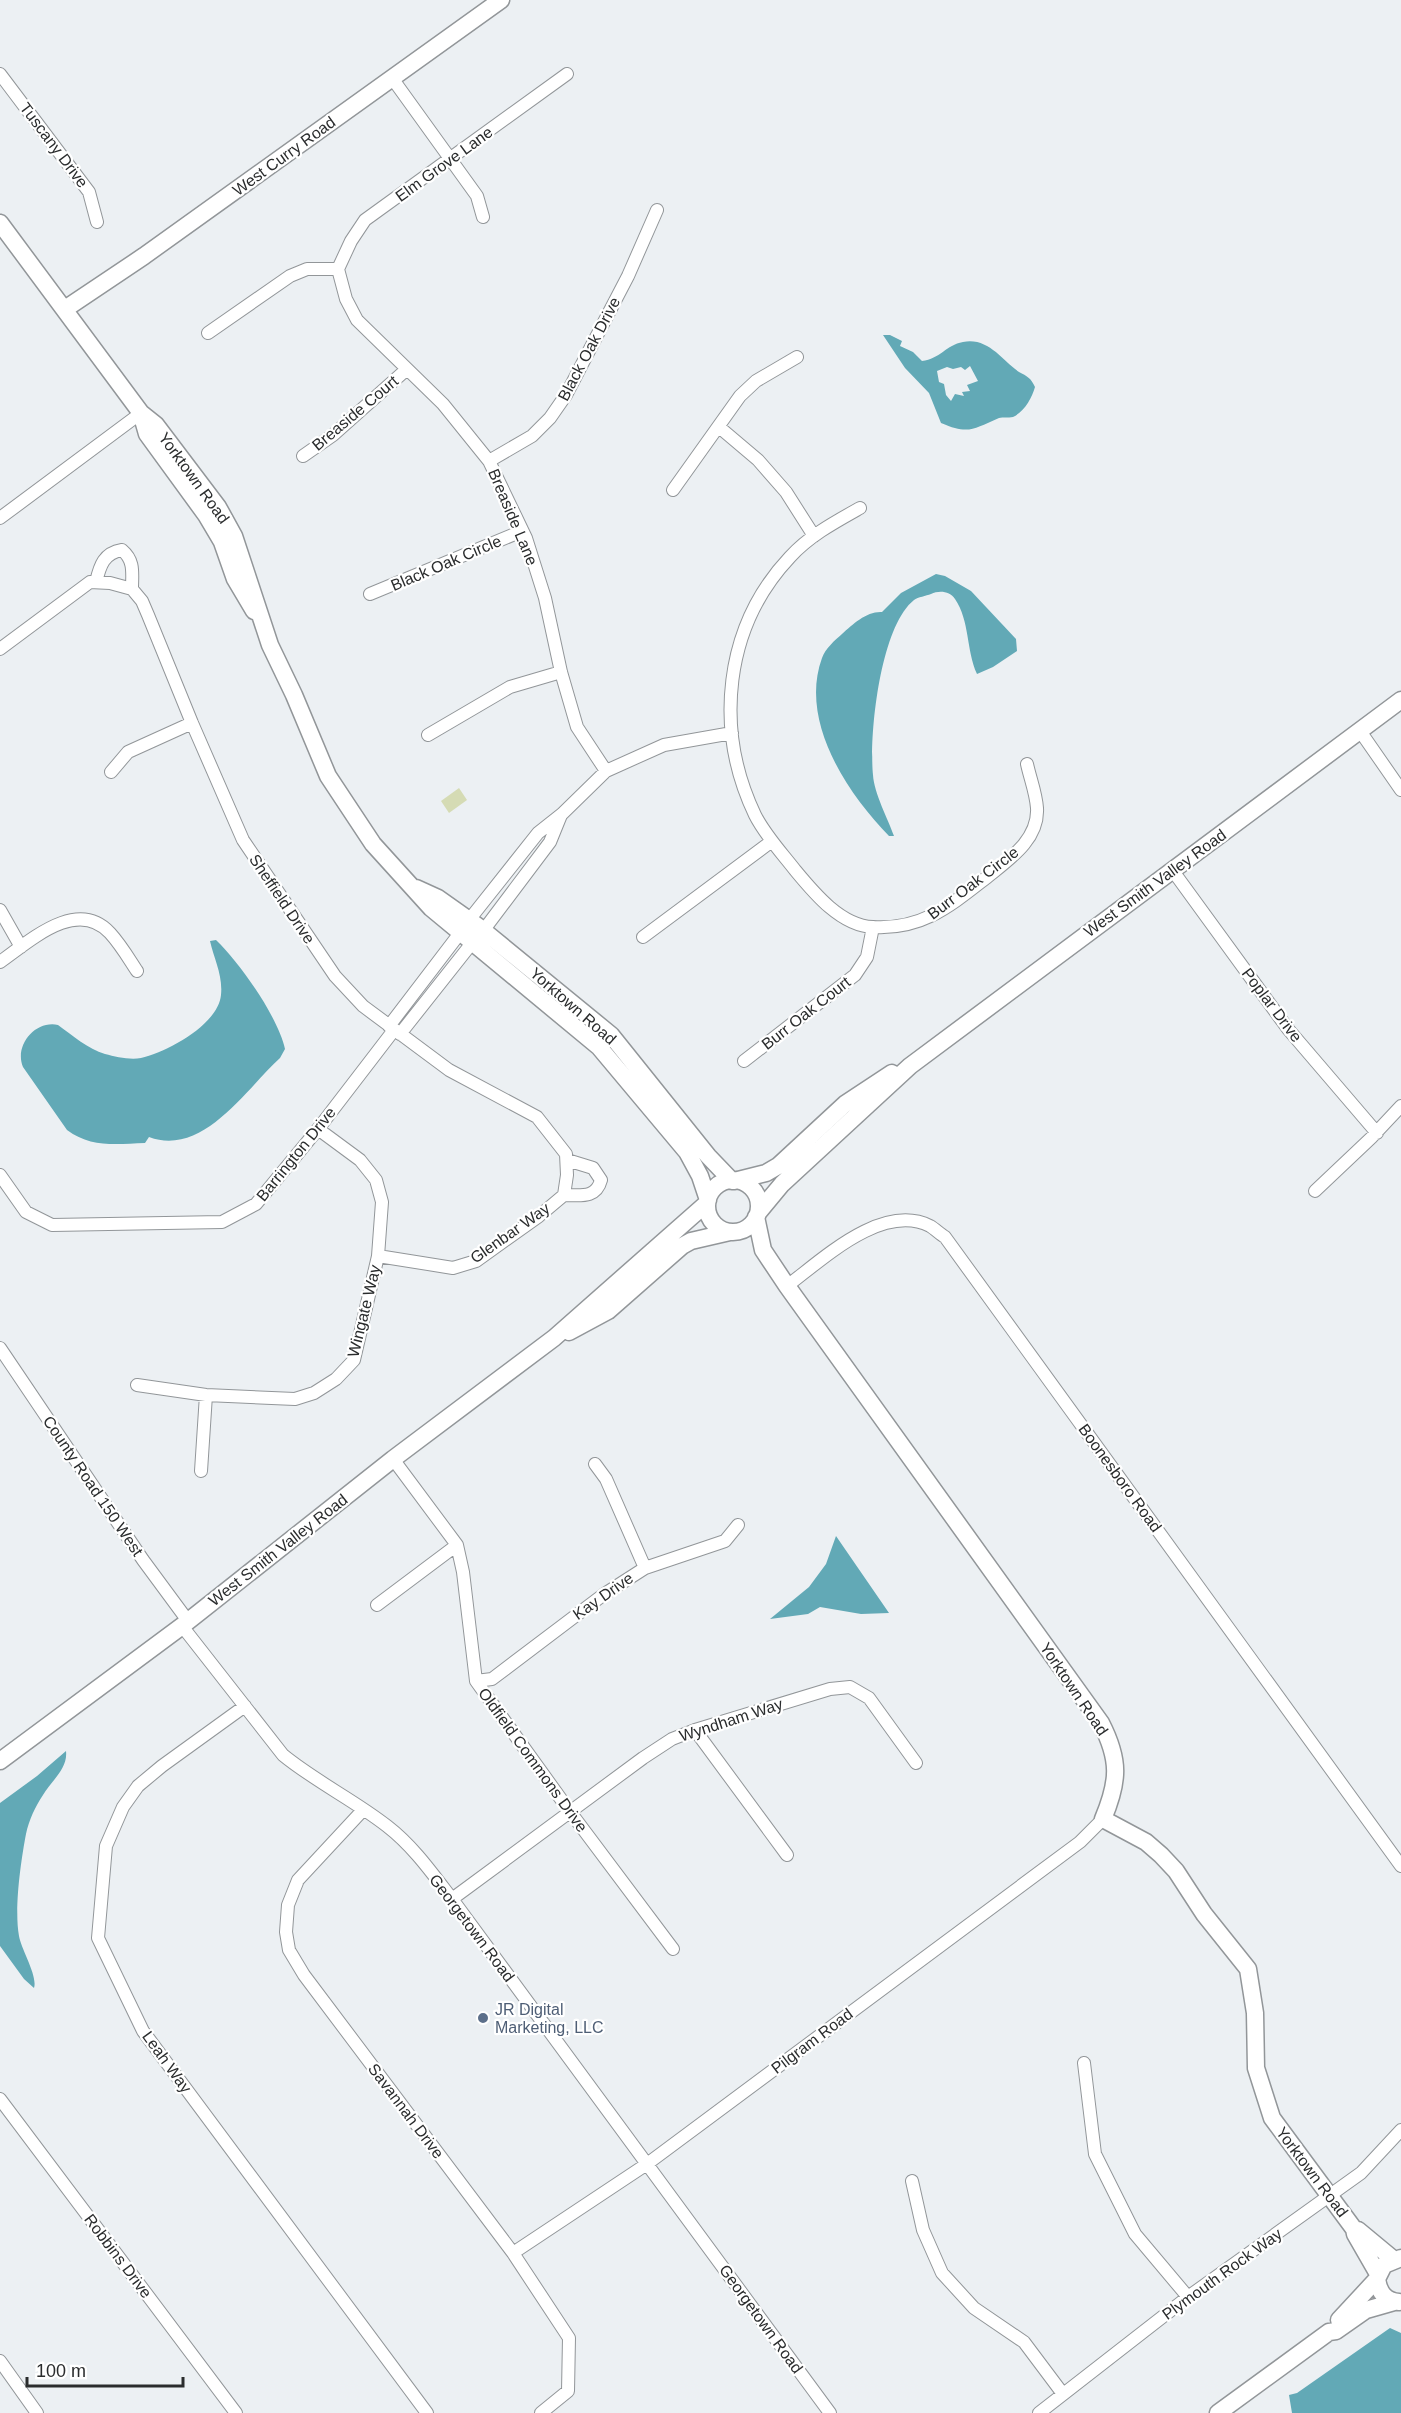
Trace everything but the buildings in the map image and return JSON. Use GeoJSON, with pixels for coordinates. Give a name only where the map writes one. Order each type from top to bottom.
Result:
{"type":"FeatureCollection","features":[{"type":"Feature","properties":{"kind":"street","name":"West Curry Road"},"geometry":{"type":"LineString","coordinates":[[65,309],[144,256],[501,0]]}},
{"type":"Feature","properties":{"kind":"street","name":"Tuscany Drive"},"geometry":{"type":"LineString","coordinates":[[0,74],[89,192],[97,222]]}},
{"type":"Feature","properties":{"kind":"street","name":"Elm Grove Lane"},"geometry":{"type":"LineString","coordinates":[[338,268],[351,241],[365,220],[567,74]]}},
{"type":"Feature","properties":{"kind":"street"},"geometry":{"type":"LineString","coordinates":[[392,78],[477,196],[483,217]]}},
{"type":"Feature","properties":{"kind":"street","name":"Black Oak Drive"},"geometry":{"type":"LineString","coordinates":[[489,461],[532,436],[550,418],[566,395],[628,276],[657,210]]}},
{"type":"Feature","properties":{"kind":"street","name":"Yorktown Road"},"geometry":{"type":"LineString","coordinates":[[0,223],[141,412],[147,434],[206,515],[222,542],[235,579],[260,619],[328,777],[373,844],[431,908],[471,932],[611,1035],[708,1156],[733,1181]]}},
{"type":"Feature","properties":{"kind":"street"},"geometry":{"type":"LineString","coordinates":[[208,333],[290,276],[307,269],[338,268]]}},
{"type":"Feature","properties":{"kind":"street","name":"Breaside Lane"},"geometry":{"type":"LineString","coordinates":[[338,268],[345,299],[357,320],[443,404],[489,461],[522,531],[545,598],[561,672],[577,727],[606,771]]}},
{"type":"Feature","properties":{"kind":"street"},"geometry":{"type":"LineString","coordinates":[[673,490],[740,396],[756,381],[797,357]]}},
{"type":"Feature","properties":{"kind":"street","name":"Breaside Court"},"geometry":{"type":"LineString","coordinates":[[303,456],[333,435],[407,369]]}},
{"type":"Feature","properties":{"kind":"street"},"geometry":{"type":"LineString","coordinates":[[0,518],[141,412]]}},
{"type":"Feature","properties":{"kind":"street"},"geometry":{"type":"LineString","coordinates":[[719,427],[758,460],[786,492],[814,536]]}},
{"type":"Feature","properties":{"kind":"street"},"geometry":{"type":"LineString","coordinates":[[860,508],[814,536],[772,577],[745,626],[734,661],[730,704],[732,733],[742,781],[756,816],[772,841],[811,889],[839,915],[873,927]]}},
{"type":"Feature","properties":{"kind":"street","name":"Black Oak Circle"},"geometry":{"type":"LineString","coordinates":[[370,594],[522,531]]}},
{"type":"Feature","properties":{"kind":"street"},"geometry":{"type":"LineString","coordinates":[[0,648],[93,582],[99,566],[112,552],[122,550],[129,556],[132,566],[132,589],[110,583],[93,582]]}},
{"type":"Feature","properties":{"kind":"street","name":"Sheffield Drive"},"geometry":{"type":"LineString","coordinates":[[132,589],[142,601],[243,840],[343,986],[356,1000],[449,1070],[537,1117],[567,1157]]}},
{"type":"Feature","properties":{"kind":"street"},"geometry":{"type":"LineString","coordinates":[[428,735],[510,687],[561,672]]}},
{"type":"Feature","properties":{"kind":"street","name":"West Smith Valley Road"},"geometry":{"type":"LineString","coordinates":[[757,1215],[782,1184],[910,1066],[1401,700]]}},
{"type":"Feature","properties":{"kind":"street"},"geometry":{"type":"LineString","coordinates":[[111,772],[128,752],[192,723]]}},
{"type":"Feature","properties":{"kind":"street"},"geometry":{"type":"LineString","coordinates":[[1360,731],[1401,790]]}},
{"type":"Feature","properties":{"kind":"street"},"geometry":{"type":"LineString","coordinates":[[471,932],[538,833],[562,814],[606,771],[664,745],[732,733]]}},
{"type":"Feature","properties":{"kind":"street","name":"Burr Oak Circle"},"geometry":{"type":"LineString","coordinates":[[873,927],[901,926],[931,917],[987,877],[1022,847],[1033,830],[1037,813],[1027,764]]}},
{"type":"Feature","properties":{"kind":"street"},"geometry":{"type":"LineString","coordinates":[[471,932],[550,842],[562,814]]}},
{"type":"Feature","properties":{"kind":"street"},"geometry":{"type":"LineString","coordinates":[[643,937],[772,841]]}},
{"type":"Feature","properties":{"kind":"street","name":"Poplar Drive"},"geometry":{"type":"LineString","coordinates":[[1173,872],[1288,1029],[1377,1132]]}},
{"type":"Feature","properties":{"kind":"street"},"geometry":{"type":"LineString","coordinates":[[0,910],[21,947]]}},
{"type":"Feature","properties":{"kind":"street"},"geometry":{"type":"LineString","coordinates":[[0,962],[64,922],[84,919],[96,922],[111,934],[137,971]]}},
{"type":"Feature","properties":{"kind":"street","name":"Burr Oak Court"},"geometry":{"type":"LineString","coordinates":[[744,1061],[855,975],[867,957],[873,927]]}},
{"type":"Feature","properties":{"kind":"street","name":"Yorktown Road"},"geometry":{"type":"LineString","coordinates":[[471,932],[599,1047],[687,1152],[700,1176],[707,1202]]}},
{"type":"Feature","properties":{"kind":"street","name":"Barrington Drive"},"geometry":{"type":"LineString","coordinates":[[0,1175],[26,1212],[52,1225],[222,1222],[256,1204],[318,1129],[471,932]]}},
{"type":"Feature","properties":{"kind":"street","name":"West Smith Valley Road"},"geometry":{"type":"LineString","coordinates":[[733,1181],[766,1173],[778,1166],[845,1104],[890,1074],[910,1066]]}},
{"type":"Feature","properties":{"kind":"street"},"geometry":{"type":"LineString","coordinates":[[1315,1191],[1401,1106]]}},
{"type":"Feature","properties":{"kind":"street","name":"Wingate Way"},"geometry":{"type":"LineString","coordinates":[[138,1385],[206,1395],[295,1399],[314,1394],[336,1379],[354,1360],[378,1256],[382,1202],[376,1180],[360,1160],[318,1129]]}},
{"type":"Feature","properties":{"kind":"street"},"geometry":{"type":"LineString","coordinates":[[564,1195],[591,1194],[599,1188],[601,1180],[593,1168],[567,1157]]}},
{"type":"Feature","properties":{"kind":"street","name":"Glenbar Way"},"geometry":{"type":"LineString","coordinates":[[378,1256],[453,1268],[469,1264],[501,1244],[564,1195],[567,1157]]}},
{"type":"Feature","properties":{"kind":"street"},"geometry":{"type":"LineString","coordinates":[[733,1181],[744,1183],[754,1193],[758,1202],[757,1215],[749,1226],[732,1232],[720,1229],[712,1222],[707,1202],[716,1186],[733,1181]]}},
{"type":"Feature","properties":{"kind":"street","name":"West Smith Valley Road"},"geometry":{"type":"LineString","coordinates":[[0,1761],[185,1624],[393,1459],[554,1338],[707,1202]]}},
{"type":"Feature","properties":{"kind":"street","name":"Yorktown Road"},"geometry":{"type":"LineString","coordinates":[[757,1215],[763,1250],[787,1286],[1101,1723],[1116,1763],[1114,1789],[1103,1819],[1146,1842],[1161,1855],[1176,1871],[1204,1914],[1248,1969],[1255,2013],[1256,2068],[1272,2118],[1354,2229],[1377,2276],[1381,2293],[1397,2302]]}},
{"type":"Feature","properties":{"kind":"street","name":"Boonesboro Road"},"geometry":{"type":"LineString","coordinates":[[787,1286],[856,1235],[877,1225],[910,1221],[929,1226],[945,1237],[1401,1866]]}},
{"type":"Feature","properties":{"kind":"street","name":"Yorktown Road"},"geometry":{"type":"LineString","coordinates":[[732,1232],[763,1250]]}},
{"type":"Feature","properties":{"kind":"street","name":"West Smith Valley Road"},"geometry":{"type":"LineString","coordinates":[[554,1338],[608,1311],[682,1246],[691,1241],[732,1232]]}},
{"type":"Feature","properties":{"kind":"street","name":"County Road 150 West"},"geometry":{"type":"LineString","coordinates":[[0,1348],[185,1624]]}},
{"type":"Feature","properties":{"kind":"street"},"geometry":{"type":"LineString","coordinates":[[201,1471],[206,1395]]}},
{"type":"Feature","properties":{"kind":"street","name":"Oldfield Commons Drive"},"geometry":{"type":"LineString","coordinates":[[393,1459],[457,1545],[463,1572],[476,1681],[570,1813],[673,1949]]}},
{"type":"Feature","properties":{"kind":"street"},"geometry":{"type":"LineString","coordinates":[[595,1464],[606,1479],[645,1568]]}},
{"type":"Feature","properties":{"kind":"street","name":"Kay Drive"},"geometry":{"type":"LineString","coordinates":[[476,1681],[492,1679],[603,1595],[645,1568],[725,1541],[738,1526]]}},
{"type":"Feature","properties":{"kind":"street"},"geometry":{"type":"LineString","coordinates":[[377,1605],[457,1545]]}},
{"type":"Feature","properties":{"kind":"street","name":"Georgetown Road"},"geometry":{"type":"LineString","coordinates":[[185,1624],[283,1755],[303,1771],[386,1825],[409,1845],[452,1899],[830,2413]]}},
{"type":"Feature","properties":{"kind":"street","name":"Wyndham Way"},"geometry":{"type":"LineString","coordinates":[[452,1899],[672,1739],[830,1689],[850,1687],[869,1698],[916,1763]]}},
{"type":"Feature","properties":{"kind":"street","name":"Leah Way"},"geometry":{"type":"LineString","coordinates":[[245,1706],[162,1766],[138,1786],[123,1807],[106,1846],[98,1938],[143,2031],[427,2413]]}},
{"type":"Feature","properties":{"kind":"street"},"geometry":{"type":"LineString","coordinates":[[695,1730],[787,1855]]}},
{"type":"Feature","properties":{"kind":"street","name":"Savannah Drive"},"geometry":{"type":"LineString","coordinates":[[363,1810],[298,1880],[288,1905],[286,1932],[289,1950],[304,1975],[513,2253],[569,2338],[568,2391],[541,2413]]}},
{"type":"Feature","properties":{"kind":"street","name":"Pilgram Road"},"geometry":{"type":"LineString","coordinates":[[513,2253],[647,2164],[1080,1842],[1103,1819]]}},
{"type":"Feature","properties":{"kind":"street"},"geometry":{"type":"LineString","coordinates":[[1084,2063],[1095,2154],[1135,2234],[1188,2297]]}},
{"type":"Feature","properties":{"kind":"street","name":"Robbins Drive"},"geometry":{"type":"LineString","coordinates":[[0,2099],[236,2413]]}},
{"type":"Feature","properties":{"kind":"street","name":"Plymouth Rock Way"},"geometry":{"type":"LineString","coordinates":[[1040,2413],[1188,2297],[1361,2173],[1401,2130]]}},
{"type":"Feature","properties":{"kind":"street"},"geometry":{"type":"LineString","coordinates":[[912,2181],[923,2230],[942,2273],[974,2308],[1024,2342],[1063,2394]]}},
{"type":"Feature","properties":{"kind":"street","name":"Yorktown Road"},"geometry":{"type":"LineString","coordinates":[[1354,2229],[1397,2259]]}},
{"type":"Feature","properties":{"kind":"street"},"geometry":{"type":"LineString","coordinates":[[1218,2413],[1329,2332],[1384,2265],[1397,2259]]}},
{"type":"Feature","properties":{"kind":"street"},"geometry":{"type":"LineString","coordinates":[[1329,2332],[1336,2331],[1366,2310],[1397,2302]]}},
{"type":"Feature","properties":{"kind":"street"},"geometry":{"type":"LineString","coordinates":[[0,2361],[37,2413]]}},
{"type":"Feature","properties":{"kind":"green space"},"geometry":{"type":"Polygon","coordinates":[[[459,788],[467,800],[449,813],[441,801],[459,788]]]}},
{"type":"Feature","properties":{"kind":"water"},"geometry":{"type":"Polygon","coordinates":[[[883,335],[890,335],[902,341],[900,346],[913,352],[922,361],[934,358],[952,346],[963,342],[980,343],[994,351],[1032,381],[1035,387],[1027,404],[1013,417],[999,418],[971,429],[958,429],[941,423],[929,393],[905,368],[883,335]],[[970,366],[965,370],[961,367],[953,369],[947,367],[937,371],[939,382],[944,384],[946,395],[951,401],[955,394],[964,396],[962,392],[970,391],[967,385],[978,381],[970,366]]]}},
{"type":"Feature","properties":{"kind":"water"},"geometry":{"type":"Polygon","coordinates":[[[936,574],[945,576],[971,591],[1016,639],[1017,651],[993,667],[977,674],[966,626],[953,596],[941,592],[920,597],[914,600],[902,614],[885,657],[875,709],[873,735],[874,782],[894,836],[889,836],[858,799],[831,754],[822,731],[817,706],[817,682],[823,655],[839,636],[861,619],[876,612],[882,612],[901,593],[936,574]]]}},
{"type":"Feature","properties":{"kind":"water"},"geometry":{"type":"Polygon","coordinates":[[[216,940],[247,976],[275,1022],[285,1049],[280,1058],[222,1117],[187,1138],[169,1141],[149,1137],[145,1143],[104,1144],[85,1140],[67,1130],[23,1067],[21,1051],[28,1036],[42,1026],[58,1025],[92,1049],[114,1056],[141,1058],[164,1050],[190,1036],[211,1017],[218,1006],[221,981],[210,941],[216,940]]]}},
{"type":"Feature","properties":{"kind":"water"},"geometry":{"type":"Polygon","coordinates":[[[836,1536],[889,1613],[861,1614],[820,1607],[808,1614],[770,1619],[809,1587],[826,1564],[836,1536]]]}},
{"type":"Feature","properties":{"kind":"water"},"geometry":{"type":"Polygon","coordinates":[[[66,1751],[62,1769],[46,1790],[31,1819],[20,1871],[19,1936],[32,1970],[34,1988],[24,1979],[0,1946],[0,1803],[66,1751]]]}},
{"type":"Feature","properties":{"kind":"water"},"geometry":{"type":"Polygon","coordinates":[[[1390,2328],[1401,2333],[1401,2413],[1292,2413],[1289,2395],[1297,2393],[1390,2328]]]}},
{"type":"Feature","properties":{"kind":"place","name":"JR Digital Marketing, LLC"},"geometry":{"type":"Point","coordinates":[483,2018]}}]}
